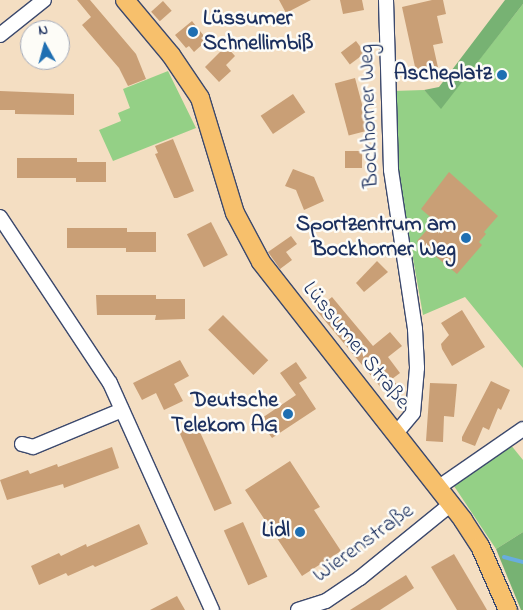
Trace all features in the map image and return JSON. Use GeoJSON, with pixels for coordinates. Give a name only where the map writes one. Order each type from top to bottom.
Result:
{"type":"FeatureCollection","features":[{"type":"Feature","properties":{"kind":"main road","name":"Lüssumer Straße"},"geometry":{"type":"LineString","coordinates":[[125,0],[171,55],[200,98],[235,213],[261,262],[439,487],[480,546],[508,610]]}},
{"type":"Feature","properties":{"kind":"street"},"geometry":{"type":"LineString","coordinates":[[0,35],[44,0]]}},
{"type":"Feature","properties":{"kind":"street","name":"Bockhorner Weg"},"geometry":{"type":"LineString","coordinates":[[386,0],[391,170],[415,329],[417,368],[413,413],[396,433]]}},
{"type":"Feature","properties":{"kind":"street"},"geometry":{"type":"LineString","coordinates":[[0,217],[96,358],[122,410],[212,610]]}},
{"type":"Feature","properties":{"kind":"street"},"geometry":{"type":"LineString","coordinates":[[22,444],[33,447],[122,410]]}},
{"type":"Feature","properties":{"kind":"street"},"geometry":{"type":"LineString","coordinates":[[439,487],[523,429]]}},
{"type":"Feature","properties":{"kind":"street","name":"Wierenstraße"},"geometry":{"type":"LineString","coordinates":[[298,610],[326,601],[360,578],[451,504]]}},
{"type":"Feature","properties":{"kind":"green space"},"geometry":{"type":"Polygon","coordinates":[[[505,0],[523,0],[523,4],[441,109],[424,90],[439,87],[505,0]]]}},
{"type":"Feature","properties":{"kind":"green space","name":"Sportzentrum am Bockhorner Weg"},"geometry":{"type":"Polygon","coordinates":[[[523,4],[523,368],[465,297],[423,315],[399,179],[393,91],[424,90],[441,108],[523,4]]]}},
{"type":"Feature","properties":{"kind":"green space"},"geometry":{"type":"Polygon","coordinates":[[[168,71],[196,128],[113,161],[99,130],[121,121],[118,113],[130,108],[123,89],[168,71]]]}},
{"type":"Feature","properties":{"kind":"green space"},"geometry":{"type":"Polygon","coordinates":[[[510,444],[523,460],[523,532],[496,549],[452,483],[510,444]]]}},
{"type":"Feature","properties":{"kind":"green space"},"geometry":{"type":"Polygon","coordinates":[[[523,532],[523,610],[521,610],[496,549],[523,532]]]}},
{"type":"Feature","properties":{"kind":"building"},"geometry":{"type":"Polygon","coordinates":[[[77,0],[90,0],[136,54],[146,79],[128,86],[119,68],[82,25],[91,17],[77,0]]]}},
{"type":"Feature","properties":{"kind":"building"},"geometry":{"type":"Polygon","coordinates":[[[279,0],[311,0],[286,13],[279,0]]]}},
{"type":"Feature","properties":{"kind":"building"},"geometry":{"type":"Polygon","coordinates":[[[340,0],[362,0],[364,10],[343,14],[340,0]]]}},
{"type":"Feature","properties":{"kind":"building"},"geometry":{"type":"Polygon","coordinates":[[[432,0],[443,0],[446,14],[437,16],[443,43],[433,45],[439,72],[417,76],[402,7],[432,0]]]}},
{"type":"Feature","properties":{"kind":"building"},"geometry":{"type":"Polygon","coordinates":[[[163,1],[172,11],[160,21],[151,12],[163,1]]]}},
{"type":"Feature","properties":{"kind":"building","name":"Lüssumer Schnellimbiß"},"geometry":{"type":"Polygon","coordinates":[[[192,21],[204,36],[201,38],[205,42],[194,52],[189,46],[186,48],[175,35],[192,21]]]}},
{"type":"Feature","properties":{"kind":"building"},"geometry":{"type":"Polygon","coordinates":[[[356,41],[365,53],[350,64],[341,52],[356,41]]]}},
{"type":"Feature","properties":{"kind":"building"},"geometry":{"type":"Polygon","coordinates":[[[226,46],[235,56],[226,65],[231,71],[219,82],[205,67],[226,46]]]}},
{"type":"Feature","properties":{"kind":"building"},"geometry":{"type":"Polygon","coordinates":[[[355,78],[369,130],[349,136],[335,83],[355,78]]]}},
{"type":"Feature","properties":{"kind":"building"},"geometry":{"type":"Polygon","coordinates":[[[0,91],[74,94],[74,115],[15,114],[15,110],[0,110],[0,91]]]}},
{"type":"Feature","properties":{"kind":"building"},"geometry":{"type":"Polygon","coordinates":[[[293,94],[305,112],[273,134],[261,116],[293,94]]]}},
{"type":"Feature","properties":{"kind":"building"},"geometry":{"type":"Polygon","coordinates":[[[173,139],[194,191],[177,198],[174,198],[155,154],[158,153],[155,146],[173,139]]]}},
{"type":"Feature","properties":{"kind":"building"},"geometry":{"type":"Polygon","coordinates":[[[345,151],[362,151],[362,168],[345,168],[345,151]]]}},
{"type":"Feature","properties":{"kind":"building"},"geometry":{"type":"Polygon","coordinates":[[[17,158],[77,158],[77,162],[106,162],[106,182],[76,182],[76,178],[17,178],[17,158]]]}},
{"type":"Feature","properties":{"kind":"building"},"geometry":{"type":"Polygon","coordinates":[[[293,169],[314,177],[324,201],[304,210],[296,190],[285,186],[293,169]]]}},
{"type":"Feature","properties":{"kind":"building"},"geometry":{"type":"Polygon","coordinates":[[[449,172],[498,216],[484,232],[486,234],[479,242],[482,245],[457,274],[417,241],[435,221],[421,209],[449,172]]]}},
{"type":"Feature","properties":{"kind":"building"},"geometry":{"type":"Polygon","coordinates":[[[211,222],[228,255],[204,267],[187,234],[211,222]]]}},
{"type":"Feature","properties":{"kind":"building"},"geometry":{"type":"Polygon","coordinates":[[[67,228],[127,228],[127,232],[156,232],[156,252],[126,252],[126,248],[67,248],[67,228]]]}},
{"type":"Feature","properties":{"kind":"building"},"geometry":{"type":"Polygon","coordinates":[[[291,236],[297,244],[286,252],[292,260],[280,269],[268,252],[291,236]]]}},
{"type":"Feature","properties":{"kind":"building"},"geometry":{"type":"Polygon","coordinates":[[[377,261],[388,272],[364,292],[356,283],[377,261]]]}},
{"type":"Feature","properties":{"kind":"building"},"geometry":{"type":"Polygon","coordinates":[[[96,295],[156,295],[156,299],[185,299],[185,319],[155,320],[156,315],[97,315],[96,295]]]}},
{"type":"Feature","properties":{"kind":"building"},"geometry":{"type":"Polygon","coordinates":[[[332,297],[373,346],[390,332],[402,346],[388,357],[400,373],[392,379],[399,387],[388,396],[316,310],[332,297]]]}},
{"type":"Feature","properties":{"kind":"building"},"geometry":{"type":"Polygon","coordinates":[[[462,310],[485,347],[452,366],[442,349],[441,344],[449,335],[441,323],[462,310]]]}},
{"type":"Feature","properties":{"kind":"building"},"geometry":{"type":"Polygon","coordinates":[[[223,315],[268,360],[253,375],[208,330],[223,315]]]}},
{"type":"Feature","properties":{"kind":"building"},"geometry":{"type":"Polygon","coordinates":[[[180,360],[189,376],[174,384],[183,401],[164,410],[156,393],[142,400],[133,383],[180,360]]]}},
{"type":"Feature","properties":{"kind":"building","name":"Deutsche Telekom AG"},"geometry":{"type":"Polygon","coordinates":[[[296,362],[307,378],[299,383],[316,409],[272,438],[259,420],[296,395],[280,373],[296,362]]]}},
{"type":"Feature","properties":{"kind":"building"},"geometry":{"type":"Polygon","coordinates":[[[491,381],[510,390],[501,410],[498,408],[489,430],[483,427],[475,446],[462,441],[462,437],[491,381]]]}},
{"type":"Feature","properties":{"kind":"building"},"geometry":{"type":"Polygon","coordinates":[[[430,383],[457,384],[454,417],[444,416],[443,442],[426,441],[430,383]]]}},
{"type":"Feature","properties":{"kind":"building"},"geometry":{"type":"Polygon","coordinates":[[[196,423],[232,503],[214,511],[179,431],[196,423]]]}},
{"type":"Feature","properties":{"kind":"building"},"geometry":{"type":"Polygon","coordinates":[[[112,447],[119,468],[64,488],[63,484],[7,500],[0,480],[28,470],[30,474],[57,464],[58,467],[112,447]]]}},
{"type":"Feature","properties":{"kind":"building","name":"Lidl"},"geometry":{"type":"Polygon","coordinates":[[[290,461],[320,507],[314,510],[341,551],[302,576],[245,490],[290,461]]]}},
{"type":"Feature","properties":{"kind":"building"},"geometry":{"type":"Polygon","coordinates":[[[243,522],[267,577],[248,585],[224,531],[243,522]]]}},
{"type":"Feature","properties":{"kind":"building"},"geometry":{"type":"Polygon","coordinates":[[[139,524],[148,544],[95,567],[93,565],[68,576],[66,573],[39,585],[31,566],[59,553],[61,556],[86,544],[87,547],[139,524]]]}},
{"type":"Feature","properties":{"kind":"building"},"geometry":{"type":"Polygon","coordinates":[[[454,554],[487,610],[457,610],[431,567],[454,554]]]}},
{"type":"Feature","properties":{"kind":"building"},"geometry":{"type":"Polygon","coordinates":[[[406,575],[414,588],[380,610],[350,610],[406,575]]]}},
{"type":"Feature","properties":{"kind":"building"},"geometry":{"type":"Polygon","coordinates":[[[177,596],[185,610],[150,610],[177,596]]]}},
{"type":"Feature","properties":{"kind":"waterway"},"geometry":{"type":"LineString","coordinates":[[504,557],[523,562]]}},
{"type":"Feature","properties":{"kind":"place","name":"Lüssumer Schnellimbiß"},"geometry":{"type":"Point","coordinates":[193,32]}},
{"type":"Feature","properties":{"kind":"place","name":"Ascheplatz"},"geometry":{"type":"Point","coordinates":[502,75]}},
{"type":"Feature","properties":{"kind":"place","name":"Sportzentrum am Bockhorner Weg"},"geometry":{"type":"Point","coordinates":[466,238]}},
{"type":"Feature","properties":{"kind":"place","name":"Deutsche Telekom AG"},"geometry":{"type":"Point","coordinates":[288,414]}},
{"type":"Feature","properties":{"kind":"place","name":"Lidl"},"geometry":{"type":"Point","coordinates":[300,532]}}]}
